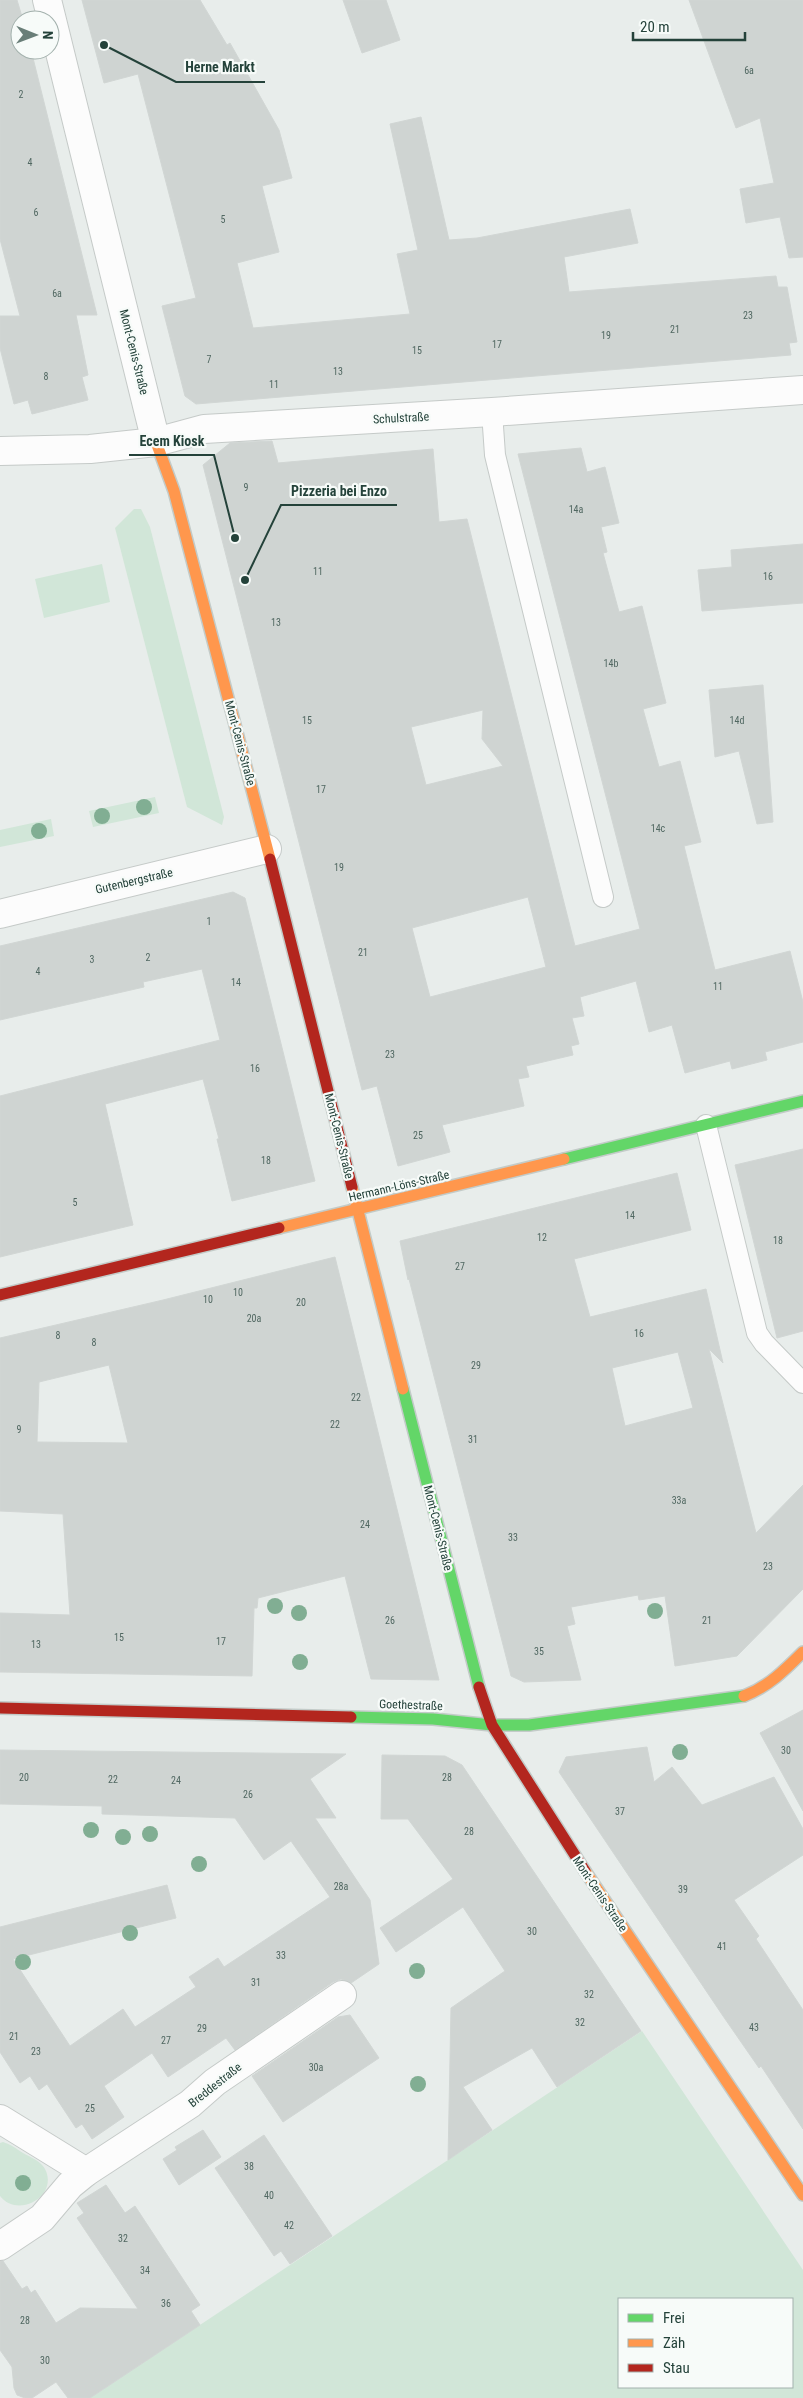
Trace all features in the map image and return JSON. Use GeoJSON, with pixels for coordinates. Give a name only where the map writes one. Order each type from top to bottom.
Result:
{"type":"FeatureCollection","features":[{"type":"Feature","properties":{"kind":"street","name":"Mont-Cenis-Straße"},"geometry":{"type":"LineString","coordinates":[[47,0],[156,442],[174,492],[268,849],[476,1678],[492,1725],[553,1824],[803,2195]]}},
{"type":"Feature","properties":{"kind":"street","name":"Schulstraße"},"geometry":{"type":"LineString","coordinates":[[0,451],[90,449],[156,442],[204,429],[492,412],[803,390]]}},
{"type":"Feature","properties":{"kind":"street","name":"Gutenbergstraße"},"geometry":{"type":"LineString","coordinates":[[0,914],[268,849]]}},
{"type":"Feature","properties":{"kind":"street","name":"Hermann-Löns-Straße"},"geometry":{"type":"LineString","coordinates":[[0,1295],[803,1101]]}},
{"type":"Feature","properties":{"kind":"street","name":"Goethestraße"},"geometry":{"type":"LineString","coordinates":[[0,1708],[433,1719],[492,1725],[549,1724],[742,1696],[759,1691],[773,1682],[803,1652]]}},
{"type":"Feature","properties":{"kind":"street","name":"Breddestraße"},"geometry":{"type":"LineString","coordinates":[[0,2246],[42,2218],[70,2185],[86,2172],[190,2104],[215,2082],[342,1995]]}},
{"type":"Feature","properties":{"kind":"street"},"geometry":{"type":"LineString","coordinates":[[0,2119],[86,2172]]}},
{"type":"Feature","properties":{"kind":"lane"},"geometry":{"type":"LineString","coordinates":[[492,412],[495,454],[603,897]]}},
{"type":"Feature","properties":{"kind":"lane"},"geometry":{"type":"LineString","coordinates":[[706,1125],[757,1333],[764,1343],[803,1383]]}},
{"type":"Feature","properties":{"kind":"green space"},"geometry":{"type":"Polygon","coordinates":[[[134,509],[141,509],[150,527],[224,817],[222,825],[187,807],[115,528],[134,509]]]}},
{"type":"Feature","properties":{"kind":"green space"},"geometry":{"type":"Polygon","coordinates":[[[102,564],[110,602],[44,618],[35,579],[102,564]]]}},
{"type":"Feature","properties":{"kind":"green space"},"geometry":{"type":"Polygon","coordinates":[[[155,797],[159,813],[93,827],[89,811],[155,797]]]}},
{"type":"Feature","properties":{"kind":"green space"},"geometry":{"type":"Polygon","coordinates":[[[51,819],[54,836],[0,847],[0,830],[51,819]]]}},
{"type":"Feature","properties":{"kind":"green space"},"geometry":{"type":"Polygon","coordinates":[[[642,2031],[803,2270],[803,2398],[90,2398],[642,2031]]]}},
{"type":"Feature","properties":{"kind":"green space"},"geometry":{"type":"Polygon","coordinates":[[[3,2142],[35,2160],[45,2169],[48,2179],[46,2188],[42,2195],[26,2205],[8,2203],[0,2196],[0,2143],[3,2142]]]}},
{"type":"Feature","properties":{"kind":"building"},"geometry":{"type":"Polygon","coordinates":[[[0,0],[17,0],[20,10],[10,10],[10,60],[33,60],[97,315],[76,315],[88,375],[82,377],[88,400],[32,414],[28,400],[14,404],[0,348],[0,316],[20,316],[0,239],[0,0]]]}},
{"type":"Feature","properties":{"kind":"building"},"geometry":{"type":"Polygon","coordinates":[[[82,0],[200,0],[227,45],[230,43],[279,130],[292,178],[262,186],[279,252],[237,263],[253,328],[410,314],[397,254],[418,250],[390,124],[421,117],[449,240],[477,238],[630,209],[638,243],[564,257],[569,292],[776,276],[778,287],[787,287],[797,342],[789,343],[791,355],[196,404],[185,396],[162,306],[196,298],[138,74],[104,83],[82,0]]]}},
{"type":"Feature","properties":{"kind":"building"},"geometry":{"type":"Polygon","coordinates":[[[343,0],[386,0],[400,40],[362,53],[343,0]]]}},
{"type":"Feature","properties":{"kind":"building"},"geometry":{"type":"Polygon","coordinates":[[[689,0],[803,0],[803,257],[789,258],[780,217],[746,223],[740,189],[774,183],[760,118],[736,128],[689,0]]]}},
{"type":"Feature","properties":{"kind":"building"},"geometry":{"type":"Polygon","coordinates":[[[272,441],[278,463],[433,449],[439,522],[467,519],[575,946],[640,929],[518,454],[581,448],[587,472],[605,467],[619,523],[601,527],[607,552],[603,553],[619,612],[642,606],[666,703],[643,709],[659,767],[680,761],[701,842],[684,846],[715,970],[790,951],[803,1002],[803,1042],[765,1052],[767,1060],[732,1069],[730,1061],[685,1073],[672,1025],[649,1032],[636,981],[580,997],[584,1016],[572,1018],[579,1044],[571,1046],[573,1055],[526,1066],[529,1077],[518,1079],[524,1106],[442,1125],[450,1152],[398,1166],[377,1086],[362,1090],[203,465],[230,443],[272,441]],[[483,710],[411,727],[426,785],[503,766],[482,739],[483,710]],[[528,897],[412,928],[430,997],[546,967],[528,897]]]}},
{"type":"Feature","properties":{"kind":"building"},"geometry":{"type":"Polygon","coordinates":[[[803,544],[803,603],[702,611],[698,570],[732,567],[731,550],[803,544]]]}},
{"type":"Feature","properties":{"kind":"building"},"geometry":{"type":"Polygon","coordinates":[[[763,685],[773,822],[757,824],[739,751],[715,757],[709,690],[763,685]]]}},
{"type":"Feature","properties":{"kind":"building"},"geometry":{"type":"Polygon","coordinates":[[[233,892],[245,898],[315,1181],[232,1201],[217,1139],[219,1139],[203,1079],[105,1104],[133,1225],[0,1257],[0,1096],[220,1040],[202,969],[143,982],[144,987],[0,1020],[0,946],[233,892]]]}},
{"type":"Feature","properties":{"kind":"building"},"geometry":{"type":"Polygon","coordinates":[[[803,1149],[803,1331],[777,1338],[735,1165],[803,1149]]]}},
{"type":"Feature","properties":{"kind":"building"},"geometry":{"type":"Polygon","coordinates":[[[677,1173],[691,1230],[574,1259],[590,1317],[706,1289],[723,1363],[709,1349],[756,1533],[803,1485],[803,1589],[737,1656],[675,1666],[665,1596],[639,1600],[638,1595],[571,1607],[575,1624],[567,1626],[581,1680],[524,1682],[511,1676],[408,1280],[400,1241],[677,1173]],[[678,1352],[612,1368],[625,1426],[693,1408],[678,1352]]]}},
{"type":"Feature","properties":{"kind":"building"},"geometry":{"type":"Polygon","coordinates":[[[335,1257],[439,1680],[371,1679],[345,1576],[258,1598],[257,1608],[254,1608],[252,1676],[0,1672],[0,1613],[70,1615],[63,1514],[0,1511],[0,1338],[335,1257]],[[109,1365],[39,1382],[37,1442],[128,1443],[109,1365]]]}},
{"type":"Feature","properties":{"kind":"building"},"geometry":{"type":"Polygon","coordinates":[[[803,1710],[803,1811],[760,1733],[803,1710]]]}},
{"type":"Feature","properties":{"kind":"building"},"geometry":{"type":"Polygon","coordinates":[[[647,1747],[654,1782],[672,1767],[702,1805],[774,1777],[803,1829],[803,1855],[734,1900],[759,1936],[756,1939],[803,2010],[803,2129],[761,2066],[759,2068],[723,2016],[559,1772],[566,1757],[647,1747]]]}},
{"type":"Feature","properties":{"kind":"building"},"geometry":{"type":"Polygon","coordinates":[[[0,1750],[346,1754],[310,1779],[336,1818],[315,1818],[370,1900],[379,1964],[351,1983],[341,1979],[333,1982],[235,2050],[226,2038],[168,2077],[152,2053],[104,2086],[124,2117],[92,2139],[82,2124],[76,2128],[47,2084],[39,2090],[30,2076],[20,2083],[0,2052],[0,1927],[167,1885],[176,1918],[13,1959],[70,2046],[123,2009],[135,2027],[196,1987],[189,1977],[218,1958],[224,1967],[330,1897],[291,1841],[264,1860],[235,1818],[102,1814],[102,1806],[0,1804],[0,1750]]]}},
{"type":"Feature","properties":{"kind":"building"},"geometry":{"type":"Polygon","coordinates":[[[382,1755],[445,1756],[462,1765],[641,2031],[557,2087],[532,2048],[463,2087],[492,2130],[448,2160],[451,2008],[505,1971],[463,1907],[396,1952],[380,1928],[453,1879],[408,1819],[381,1819],[382,1755]]]}},
{"type":"Feature","properties":{"kind":"building"},"geometry":{"type":"Polygon","coordinates":[[[350,2015],[379,2058],[283,2122],[252,2076],[338,2017],[350,2015]]]}},
{"type":"Feature","properties":{"kind":"building"},"geometry":{"type":"Polygon","coordinates":[[[203,2130],[221,2157],[179,2185],[163,2159],[177,2150],[175,2147],[203,2130]]]}},
{"type":"Feature","properties":{"kind":"building"},"geometry":{"type":"Polygon","coordinates":[[[264,2135],[332,2236],[290,2264],[281,2251],[274,2256],[215,2168],[264,2135]]]}},
{"type":"Feature","properties":{"kind":"building"},"geometry":{"type":"Polygon","coordinates":[[[106,2185],[125,2213],[135,2206],[200,2305],[191,2311],[200,2325],[90,2398],[68,2398],[56,2382],[32,2398],[17,2395],[14,2388],[12,2367],[0,2350],[0,2261],[3,2261],[22,2289],[27,2286],[31,2293],[35,2290],[56,2323],[80,2308],[138,2309],[77,2218],[84,2213],[77,2203],[106,2185]]]}},
{"type":"Feature","properties":{"kind":"traffic: fast"},"geometry":{"type":"LineString","coordinates":[[564,1159],[803,1101]]}},
{"type":"Feature","properties":{"kind":"traffic: fast"},"geometry":{"type":"LineString","coordinates":[[403,1389],[479,1687]]}},
{"type":"Feature","properties":{"kind":"traffic: fast"},"geometry":{"type":"LineString","coordinates":[[351,1717],[433,1719],[492,1725],[529,1725],[744,1696]]}},
{"type":"Feature","properties":{"kind":"traffic: slow"},"geometry":{"type":"LineString","coordinates":[[156,442],[174,491],[270,859]]}},
{"type":"Feature","properties":{"kind":"traffic: slow"},"geometry":{"type":"LineString","coordinates":[[279,1228],[564,1159]]}},
{"type":"Feature","properties":{"kind":"traffic: slow"},"geometry":{"type":"LineString","coordinates":[[352,1187],[403,1389]]}},
{"type":"Feature","properties":{"kind":"traffic: slow"},"geometry":{"type":"LineString","coordinates":[[744,1696],[768,1683],[803,1652]]}},
{"type":"Feature","properties":{"kind":"traffic: slow"},"geometry":{"type":"LineString","coordinates":[[585,1871],[803,2195]]}},
{"type":"Feature","properties":{"kind":"traffic: jam"},"geometry":{"type":"LineString","coordinates":[[270,859],[352,1187]]}},
{"type":"Feature","properties":{"kind":"traffic: jam"},"geometry":{"type":"LineString","coordinates":[[0,1295],[279,1228]]}},
{"type":"Feature","properties":{"kind":"traffic: jam"},"geometry":{"type":"LineString","coordinates":[[479,1687],[492,1725],[585,1871]]}},
{"type":"Feature","properties":{"kind":"traffic: jam"},"geometry":{"type":"LineString","coordinates":[[0,1708],[351,1717]]}},
{"type":"Feature","properties":{"kind":"place","name":"Herne Markt"},"geometry":{"type":"Point","coordinates":[104,45]}},
{"type":"Feature","properties":{"kind":"place","name":"Ecem Kiosk"},"geometry":{"type":"Point","coordinates":[235,538]}},
{"type":"Feature","properties":{"kind":"place","name":"Pizzeria bei Enzo"},"geometry":{"type":"Point","coordinates":[245,580]}}]}
